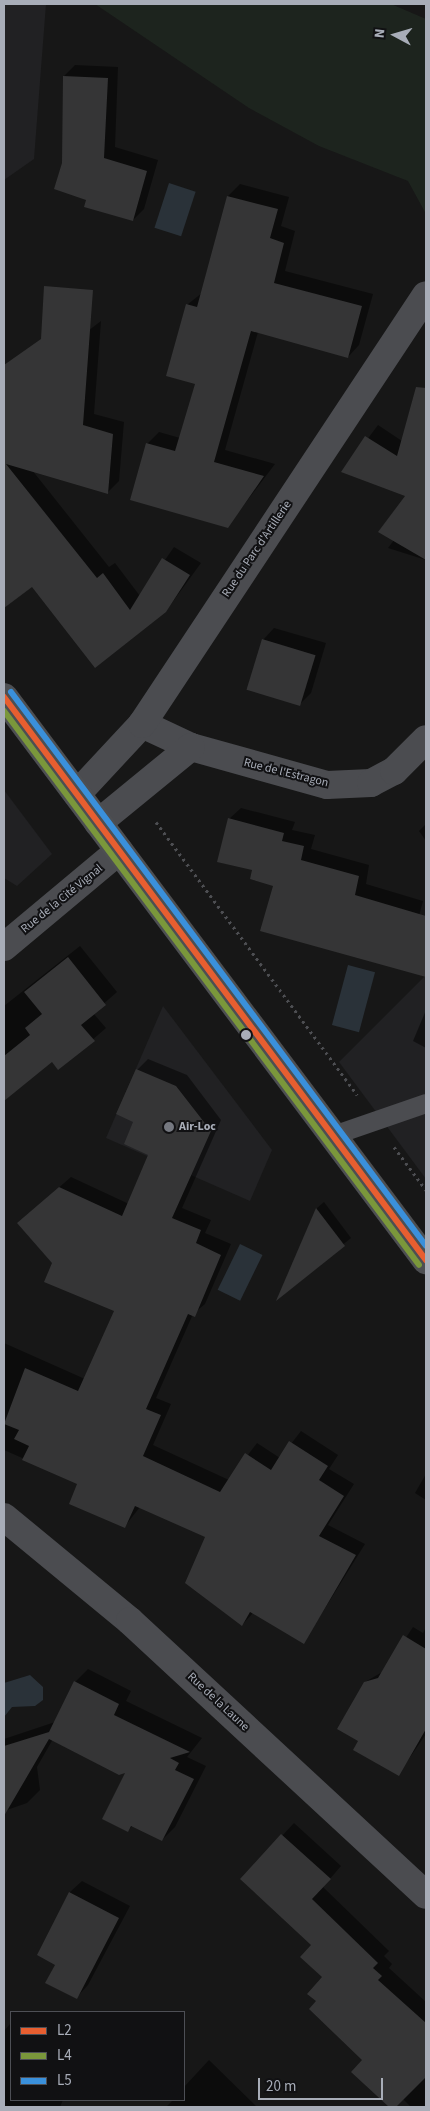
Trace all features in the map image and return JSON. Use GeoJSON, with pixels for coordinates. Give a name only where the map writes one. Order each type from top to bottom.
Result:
{"type":"FeatureCollection","features":[{"type":"Feature","properties":{"kind":"main road"},"geometry":{"type":"LineString","coordinates":[[4,697],[426,1260]]}},
{"type":"Feature","properties":{"kind":"street","name":"Rue du Parc d'Artillerie"},"geometry":{"type":"LineString","coordinates":[[77,794],[142,724],[426,295]]}},
{"type":"Feature","properties":{"kind":"street","name":"Rue de l'Estragon"},"geometry":{"type":"LineString","coordinates":[[142,724],[191,747],[326,785],[371,783],[394,771],[426,739]]}},
{"type":"Feature","properties":{"kind":"street"},"geometry":{"type":"LineString","coordinates":[[98,823],[135,796],[191,747]]}},
{"type":"Feature","properties":{"kind":"street","name":"Rue de la Cité Vignal"},"geometry":{"type":"LineString","coordinates":[[4,947],[119,851]]}},
{"type":"Feature","properties":{"kind":"street","name":"Rue de la Laune"},"geometry":{"type":"LineString","coordinates":[[4,1517],[130,1621],[426,1895]]}},
{"type":"Feature","properties":{"kind":"lane"},"geometry":{"type":"LineString","coordinates":[[333,1135],[426,1103]]}},
{"type":"Feature","properties":{"kind":"path"},"geometry":{"type":"LineString","coordinates":[[135,796],[426,1190]]}},
{"type":"Feature","properties":{"kind":"shaded area"},"geometry":{"type":"Polygon","coordinates":[[[4,4],[46,4],[34,159],[4,180],[4,4]]]}},
{"type":"Feature","properties":{"kind":"shaded area"},"geometry":{"type":"Polygon","coordinates":[[[95,4],[391,4],[426,19],[426,214],[408,181],[319,146],[249,108],[95,4]]]}},
{"type":"Feature","properties":{"kind":"shaded area"},"geometry":{"type":"Polygon","coordinates":[[[169,183],[196,192],[181,236],[154,228],[169,183]]]}},
{"type":"Feature","properties":{"kind":"shaded area"},"geometry":{"type":"Polygon","coordinates":[[[4,790],[52,854],[17,886],[4,878],[4,790]]]}},
{"type":"Feature","properties":{"kind":"shaded area"},"geometry":{"type":"Polygon","coordinates":[[[348,965],[375,972],[359,1032],[332,1025],[348,965]]]}},
{"type":"Feature","properties":{"kind":"shaded area"},"geometry":{"type":"Polygon","coordinates":[[[426,975],[426,1179],[339,1062],[426,975]]]}},
{"type":"Feature","properties":{"kind":"shaded area"},"geometry":{"type":"Polygon","coordinates":[[[163,1006],[272,1150],[250,1201],[106,1138],[163,1006]]]}},
{"type":"Feature","properties":{"kind":"shaded area"},"geometry":{"type":"Polygon","coordinates":[[[240,1244],[262,1255],[240,1301],[218,1290],[240,1244]]]}},
{"type":"Feature","properties":{"kind":"shaded area"},"geometry":{"type":"Polygon","coordinates":[[[30,1675],[43,1687],[43,1700],[35,1706],[12,1707],[4,1717],[4,1683],[30,1675]]]}},
{"type":"Feature","properties":{"kind":"building"},"geometry":{"type":"Polygon","coordinates":[[[63,76],[108,78],[104,158],[147,171],[133,221],[84,207],[86,200],[54,189],[62,163],[63,76]]]}},
{"type":"Feature","properties":{"kind":"building"},"geometry":{"type":"Polygon","coordinates":[[[227,196],[278,209],[270,238],[284,243],[274,283],[362,306],[348,358],[251,331],[214,462],[264,476],[228,528],[130,500],[146,443],[175,451],[195,384],[166,376],[186,304],[197,307],[227,196]]]}},
{"type":"Feature","properties":{"kind":"building"},"geometry":{"type":"Polygon","coordinates":[[[44,286],[93,290],[83,425],[113,434],[108,494],[6,464],[97,578],[103,573],[130,610],[162,558],[190,575],[166,612],[95,668],[32,587],[4,608],[4,365],[41,339],[44,286]]]}},
{"type":"Feature","properties":{"kind":"building"},"geometry":{"type":"Polygon","coordinates":[[[416,387],[426,388],[426,560],[378,532],[405,496],[341,472],[365,436],[397,456],[416,387]]]}},
{"type":"Feature","properties":{"kind":"building"},"geometry":{"type":"Polygon","coordinates":[[[262,639],[316,655],[300,706],[247,690],[262,639]]]}},
{"type":"Feature","properties":{"kind":"building"},"geometry":{"type":"Polygon","coordinates":[[[228,818],[284,833],[282,841],[304,846],[301,860],[359,876],[355,895],[426,916],[426,977],[260,931],[273,886],[250,879],[252,870],[217,862],[228,818]]]}},
{"type":"Feature","properties":{"kind":"building"},"geometry":{"type":"Polygon","coordinates":[[[68,957],[106,1005],[81,1025],[95,1041],[58,1070],[52,1062],[4,1101],[4,1056],[30,1035],[25,1028],[42,1014],[24,992],[68,957]]]}},
{"type":"Feature","properties":{"kind":"building"},"geometry":{"type":"Polygon","coordinates":[[[136,1069],[176,1086],[211,1131],[172,1218],[201,1230],[196,1243],[221,1255],[195,1317],[188,1314],[146,1409],[161,1415],[143,1456],[220,1492],[245,1453],[271,1470],[289,1441],[328,1466],[319,1480],[344,1496],[319,1536],[356,1555],[304,1644],[250,1612],[242,1626],[185,1583],[205,1537],[135,1506],[125,1528],[69,1504],[77,1484],[22,1460],[29,1446],[14,1439],[19,1430],[4,1424],[25,1368],[78,1391],[114,1311],[44,1282],[52,1263],[17,1223],[59,1187],[122,1216],[148,1155],[124,1144],[133,1122],[116,1114],[136,1069]]]}},
{"type":"Feature","properties":{"kind":"building"},"geometry":{"type":"Polygon","coordinates":[[[316,1208],[345,1246],[276,1301],[316,1208]]]}},
{"type":"Feature","properties":{"kind":"building"},"geometry":{"type":"Polygon","coordinates":[[[403,1635],[426,1649],[426,1729],[399,1776],[353,1750],[358,1741],[337,1729],[364,1682],[378,1678],[403,1635]]]}},
{"type":"Feature","properties":{"kind":"building"},"geometry":{"type":"Polygon","coordinates":[[[74,1681],[119,1704],[114,1715],[190,1752],[170,1758],[179,1763],[175,1770],[194,1779],[162,1841],[131,1826],[128,1832],[102,1819],[125,1773],[119,1775],[49,1739],[4,1816],[4,1746],[49,1732],[74,1681]]]}},
{"type":"Feature","properties":{"kind":"building"},"geometry":{"type":"Polygon","coordinates":[[[281,1834],[331,1879],[312,1899],[378,1963],[373,1968],[382,1976],[378,1980],[426,2023],[426,2077],[396,2107],[389,2107],[351,2072],[362,2060],[309,2009],[316,2001],[307,1994],[322,1977],[300,1957],[311,1945],[240,1879],[281,1834]]]}},
{"type":"Feature","properties":{"kind":"building"},"geometry":{"type":"Polygon","coordinates":[[[69,1892],[119,1918],[77,1999],[45,1983],[55,1965],[37,1955],[69,1892]]]}},
{"type":"Feature","properties":{"kind":"transit line","name":"L5"},"geometry":{"type":"LineString","coordinates":[[11,692],[426,1246]]}},
{"type":"Feature","properties":{"kind":"transit line","name":"L2"},"geometry":{"type":"LineString","coordinates":[[4,697],[426,1260]]}},
{"type":"Feature","properties":{"kind":"transit line","name":"L4"},"geometry":{"type":"LineString","coordinates":[[4,711],[419,1265]]}},
{"type":"Feature","properties":{"kind":"place","name":"Air-Loc"},"geometry":{"type":"Point","coordinates":[169,1127]}}]}
